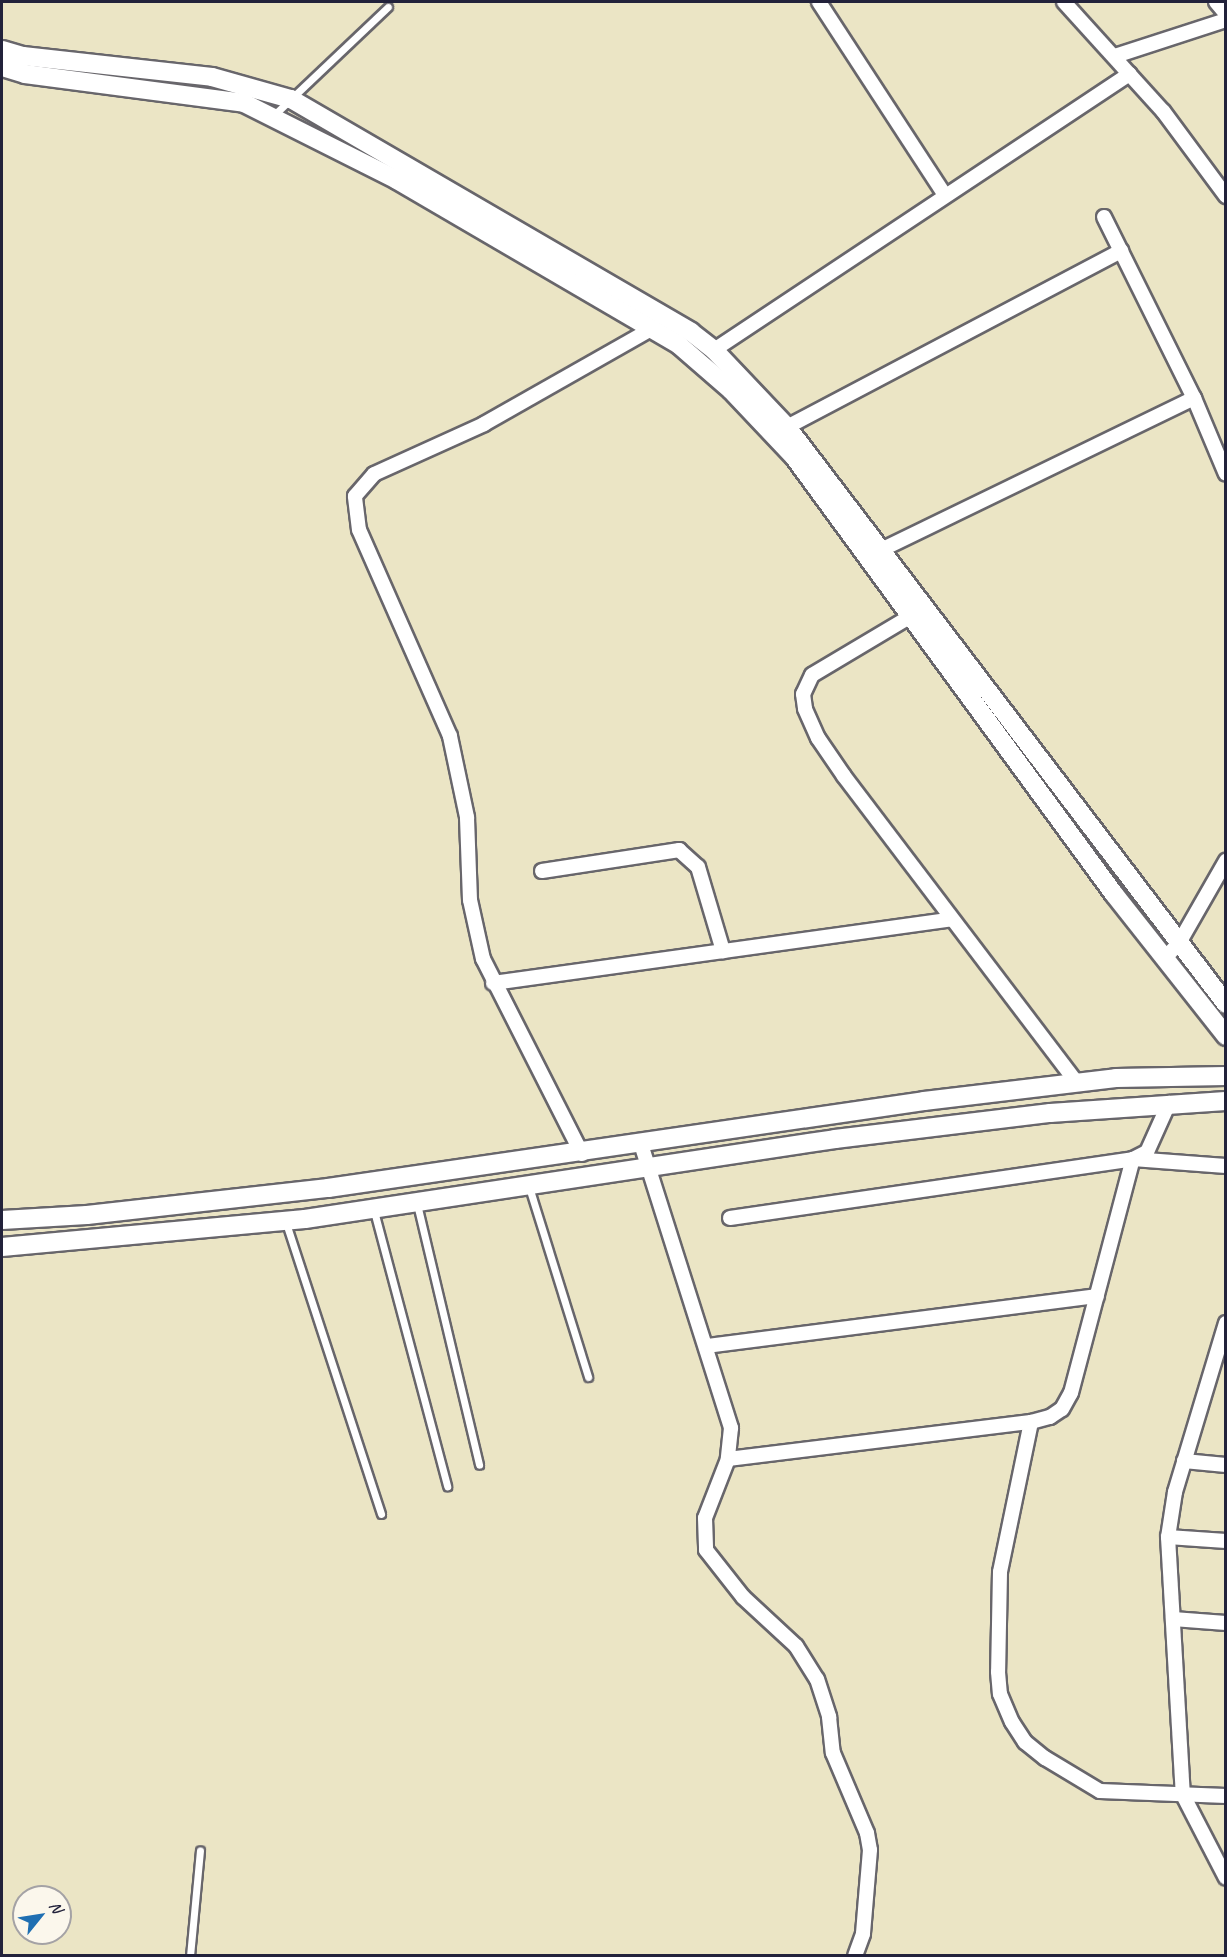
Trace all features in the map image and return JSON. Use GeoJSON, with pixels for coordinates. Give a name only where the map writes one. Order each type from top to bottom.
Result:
{"type":"FeatureCollection","features":[{"type":"Feature","properties":{"kind":"street"},"geometry":{"type":"LineString","coordinates":[[819,2],[945,195]]}},
{"type":"Feature","properties":{"kind":"street"},"geometry":{"type":"LineString","coordinates":[[1064,2],[1131,74],[1207,166],[1226,196]]}},
{"type":"Feature","properties":{"kind":"street"},"geometry":{"type":"LineString","coordinates":[[1216,2],[1226,14]]}},
{"type":"Feature","properties":{"kind":"street"},"geometry":{"type":"LineString","coordinates":[[1115,56],[1226,20]]}},
{"type":"Feature","properties":{"kind":"street"},"geometry":{"type":"LineString","coordinates":[[2,50],[33,58],[212,77],[291,99],[691,332],[714,350],[787,427],[1226,1004]]}},
{"type":"Feature","properties":{"kind":"street"},"geometry":{"type":"LineString","coordinates":[[2,67],[25,74],[244,103],[397,180],[679,345],[731,390],[795,458],[1165,958],[1226,1036]]}},
{"type":"Feature","properties":{"kind":"street"},"geometry":{"type":"LineString","coordinates":[[714,350],[1131,74]]}},
{"type":"Feature","properties":{"kind":"street"},"geometry":{"type":"LineString","coordinates":[[1104,217],[1194,398],[1226,474]]}},
{"type":"Feature","properties":{"kind":"street"},"geometry":{"type":"LineString","coordinates":[[787,427],[1121,251]]}},
{"type":"Feature","properties":{"kind":"street"},"geometry":{"type":"LineString","coordinates":[[582,1154],[493,983],[475,933],[467,817],[450,736],[359,530],[355,496],[374,474],[484,424],[653,328]]}},
{"type":"Feature","properties":{"kind":"street"},"geometry":{"type":"LineString","coordinates":[[880,550],[1194,398]]}},
{"type":"Feature","properties":{"kind":"street"},"geometry":{"type":"LineString","coordinates":[[911,616],[812,675],[803,694],[818,738],[1077,1083]]}},
{"type":"Feature","properties":{"kind":"street"},"geometry":{"type":"LineString","coordinates":[[542,871],[679,850],[698,867],[723,951]]}},
{"type":"Feature","properties":{"kind":"street"},"geometry":{"type":"LineString","coordinates":[[1165,958],[1179,942],[1226,861]]}},
{"type":"Feature","properties":{"kind":"street"},"geometry":{"type":"LineString","coordinates":[[493,983],[952,919]]}},
{"type":"Feature","properties":{"kind":"street"},"geometry":{"type":"LineString","coordinates":[[2,1220],[203,1203],[582,1154],[924,1101],[1077,1083],[1160,1076],[1226,1076]]}},
{"type":"Feature","properties":{"kind":"street"},"geometry":{"type":"LineString","coordinates":[[2,1247],[285,1220],[847,1137],[1169,1102],[1226,1101]]}},
{"type":"Feature","properties":{"kind":"street"},"geometry":{"type":"LineString","coordinates":[[728,1459],[1031,1422],[1056,1413],[1071,1393],[1133,1159],[1147,1152],[1169,1102]]}},
{"type":"Feature","properties":{"kind":"street"},"geometry":{"type":"LineString","coordinates":[[641,1144],[731,1428],[728,1459],[705,1518],[706,1550],[743,1596],[796,1646],[824,1696],[833,1753],[862,1816],[870,1850],[863,1934],[855,1956]]}},
{"type":"Feature","properties":{"kind":"street"},"geometry":{"type":"LineString","coordinates":[[730,1218],[1133,1159],[1226,1166]]}},
{"type":"Feature","properties":{"kind":"street"},"geometry":{"type":"LineString","coordinates":[[706,1346],[1097,1296]]}},
{"type":"Feature","properties":{"kind":"street"},"geometry":{"type":"LineString","coordinates":[[1226,1323],[1184,1461],[1168,1537],[1183,1795],[1226,1878]]}},
{"type":"Feature","properties":{"kind":"street"},"geometry":{"type":"LineString","coordinates":[[1031,1422],[1000,1572],[1000,1694],[1025,1742],[1072,1776],[1100,1791],[1226,1796]]}},
{"type":"Feature","properties":{"kind":"street"},"geometry":{"type":"LineString","coordinates":[[1184,1461],[1226,1465]]}},
{"type":"Feature","properties":{"kind":"street"},"geometry":{"type":"LineString","coordinates":[[1168,1537],[1226,1541]]}},
{"type":"Feature","properties":{"kind":"street"},"geometry":{"type":"LineString","coordinates":[[1173,1618],[1226,1623]]}},
{"type":"Feature","properties":{"kind":"lane"},"geometry":{"type":"LineString","coordinates":[[272,117],[388,7]]}},
{"type":"Feature","properties":{"kind":"lane"},"geometry":{"type":"LineString","coordinates":[[529,1185],[588,1377]]}},
{"type":"Feature","properties":{"kind":"lane"},"geometry":{"type":"LineString","coordinates":[[416,1202],[479,1465]]}},
{"type":"Feature","properties":{"kind":"lane"},"geometry":{"type":"LineString","coordinates":[[373,1208],[447,1486]]}},
{"type":"Feature","properties":{"kind":"lane"},"geometry":{"type":"LineString","coordinates":[[285,1220],[381,1514]]}},
{"type":"Feature","properties":{"kind":"lane"},"geometry":{"type":"LineString","coordinates":[[190,1956],[200,1850]]}}]}
